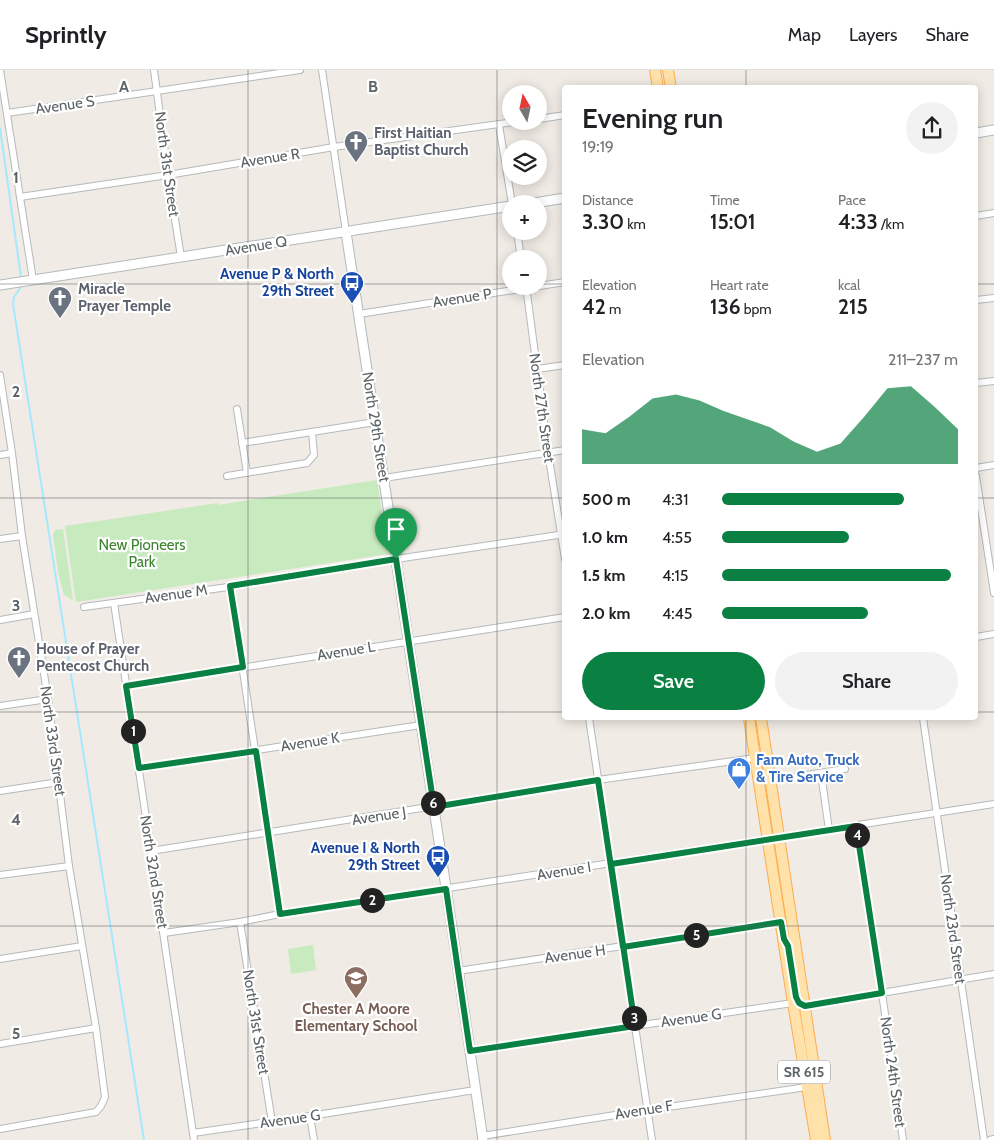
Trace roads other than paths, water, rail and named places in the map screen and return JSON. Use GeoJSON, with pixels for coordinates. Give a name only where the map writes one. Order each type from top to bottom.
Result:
{"type":"FeatureCollection","features":[{"type":"Feature","properties":{"kind":"main road"},"geometry":{"type":"LineString","coordinates":[[655,70],[658,85]]}},
{"type":"Feature","properties":{"kind":"main road"},"geometry":{"type":"LineString","coordinates":[[668,70],[670,85]]}},
{"type":"Feature","properties":{"kind":"main road","name":"SR 615"},"geometry":{"type":"LineString","coordinates":[[749,720],[816,1140]]}},
{"type":"Feature","properties":{"kind":"main road","name":"SR 615"},"geometry":{"type":"LineString","coordinates":[[760,720],[825,1140]]}},
{"type":"Feature","properties":{"kind":"main road"},"geometry":{"type":"LineString","coordinates":[[784,939],[788,946],[796,997],[799,1003],[805,1006]]}},
{"type":"Feature","properties":{"kind":"main road"},"geometry":{"type":"LineString","coordinates":[[807,1087],[812,1094],[820,1140]]}},
{"type":"Feature","properties":{"kind":"street"},"geometry":{"type":"LineString","coordinates":[[0,70],[33,280]]}},
{"type":"Feature","properties":{"kind":"street","name":"North 31st Street"},"geometry":{"type":"LineString","coordinates":[[154,70],[181,257]]}},
{"type":"Feature","properties":{"kind":"street","name":"Avenue S"},"geometry":{"type":"LineString","coordinates":[[7,113],[300,70]]}},
{"type":"Feature","properties":{"kind":"street","name":"North 29th Street"},"geometry":{"type":"LineString","coordinates":[[322,70],[434,807],[482,1138]]}},
{"type":"Feature","properties":{"kind":"street"},"geometry":{"type":"LineString","coordinates":[[548,117],[562,115]]}},
{"type":"Feature","properties":{"kind":"street"},"geometry":{"type":"LineString","coordinates":[[499,124],[510,195]]}},
{"type":"Feature","properties":{"kind":"street","name":"Avenue R"},"geometry":{"type":"LineString","coordinates":[[20,197],[168,175],[334,147],[502,124]]}},
{"type":"Feature","properties":{"kind":"street"},"geometry":{"type":"LineString","coordinates":[[978,133],[994,130]]}},
{"type":"Feature","properties":{"kind":"street"},"geometry":{"type":"LineString","coordinates":[[547,201],[562,198]]}},
{"type":"Feature","properties":{"kind":"street","name":"Avenue Q"},"geometry":{"type":"LineString","coordinates":[[0,285],[502,207]]}},
{"type":"Feature","properties":{"kind":"street"},"geometry":{"type":"LineString","coordinates":[[978,216],[994,213]]}},
{"type":"Feature","properties":{"kind":"street","name":"Avenue P"},"geometry":{"type":"LineString","coordinates":[[547,284],[562,282]]}},
{"type":"Feature","properties":{"kind":"street","name":"Avenue P"},"geometry":{"type":"LineString","coordinates":[[359,314],[502,291]]}},
{"type":"Feature","properties":{"kind":"street","name":"North 27th Street"},"geometry":{"type":"LineString","coordinates":[[527,295],[548,452],[562,529]]}},
{"type":"Feature","properties":{"kind":"street"},"geometry":{"type":"LineString","coordinates":[[978,300],[994,298]]}},
{"type":"Feature","properties":{"kind":"street"},"geometry":{"type":"LineString","coordinates":[[537,369],[562,365]]}},
{"type":"Feature","properties":{"kind":"street","name":"North 33rd Street"},"geometry":{"type":"LineString","coordinates":[[0,375],[22,536],[48,699],[69,866],[96,1028],[105,1097],[96,1112],[0,1129]]}},
{"type":"Feature","properties":{"kind":"street"},"geometry":{"type":"LineString","coordinates":[[978,383],[994,381]]}},
{"type":"Feature","properties":{"kind":"street"},"geometry":{"type":"LineString","coordinates":[[237,409],[247,473]]}},
{"type":"Feature","properties":{"kind":"street"},"geometry":{"type":"LineString","coordinates":[[242,444],[375,422]]}},
{"type":"Feature","properties":{"kind":"street"},"geometry":{"type":"LineString","coordinates":[[226,476],[306,464],[314,455],[312,432]]}},
{"type":"Feature","properties":{"kind":"street"},"geometry":{"type":"LineString","coordinates":[[384,478],[562,450]]}},
{"type":"Feature","properties":{"kind":"street"},"geometry":{"type":"LineString","coordinates":[[0,454],[12,453]]}},
{"type":"Feature","properties":{"kind":"street"},"geometry":{"type":"LineString","coordinates":[[978,468],[994,465]]}},
{"type":"Feature","properties":{"kind":"street"},"geometry":{"type":"LineString","coordinates":[[978,489],[994,593]]}},
{"type":"Feature","properties":{"kind":"street","name":"Avenue M"},"geometry":{"type":"LineString","coordinates":[[84,608],[562,534]]}},
{"type":"Feature","properties":{"kind":"street"},"geometry":{"type":"LineString","coordinates":[[0,539],[22,536]]}},
{"type":"Feature","properties":{"kind":"street"},"geometry":{"type":"LineString","coordinates":[[230,586],[280,914]]}},
{"type":"Feature","properties":{"kind":"street","name":"North 32nd Street"},"geometry":{"type":"LineString","coordinates":[[114,603],[194,1137]]}},
{"type":"Feature","properties":{"kind":"street"},"geometry":{"type":"LineString","coordinates":[[0,620],[34,614]]}},
{"type":"Feature","properties":{"kind":"street","name":"Avenue L"},"geometry":{"type":"LineString","coordinates":[[126,686],[562,617]]}},
{"type":"Feature","properties":{"kind":"street"},"geometry":{"type":"LineString","coordinates":[[978,637],[994,634]]}},
{"type":"Feature","properties":{"kind":"street"},"geometry":{"type":"LineString","coordinates":[[0,706],[48,699]]}},
{"type":"Feature","properties":{"kind":"street"},"geometry":{"type":"LineString","coordinates":[[589,720],[652,1140]]}},
{"type":"Feature","properties":{"kind":"street","name":"North 23rd Street"},"geometry":{"type":"LineString","coordinates":[[923,720],[984,1140]]}},
{"type":"Feature","properties":{"kind":"street","name":"Avenue K"},"geometry":{"type":"LineString","coordinates":[[139,768],[421,725]]}},
{"type":"Feature","properties":{"kind":"street","name":"Avenue J"},"geometry":{"type":"LineString","coordinates":[[151,851],[598,780],[755,758]]}},
{"type":"Feature","properties":{"kind":"street"},"geometry":{"type":"LineString","coordinates":[[781,779],[845,769]]}},
{"type":"Feature","properties":{"kind":"street"},"geometry":{"type":"LineString","coordinates":[[821,773],[829,830]]}},
{"type":"Feature","properties":{"kind":"street"},"geometry":{"type":"LineString","coordinates":[[0,792],[59,782]]}},
{"type":"Feature","properties":{"kind":"street","name":"Avenue I"},"geometry":{"type":"LineString","coordinates":[[164,933],[994,804]]}},
{"type":"Feature","properties":{"kind":"street","name":"North 24th Street"},"geometry":{"type":"LineString","coordinates":[[856,826],[903,1140]]}},
{"type":"Feature","properties":{"kind":"street"},"geometry":{"type":"LineString","coordinates":[[0,876],[69,866]]}},
{"type":"Feature","properties":{"kind":"street","name":"North 31st Street"},"geometry":{"type":"LineString","coordinates":[[240,922],[272,1122]]}},
{"type":"Feature","properties":{"kind":"street","name":"Avenue H"},"geometry":{"type":"LineString","coordinates":[[458,971],[781,922]]}},
{"type":"Feature","properties":{"kind":"street"},"geometry":{"type":"LineString","coordinates":[[0,959],[82,946]]}},
{"type":"Feature","properties":{"kind":"street"},"geometry":{"type":"LineString","coordinates":[[805,1006],[994,974]]}},
{"type":"Feature","properties":{"kind":"street","name":"Avenue G"},"geometry":{"type":"LineString","coordinates":[[470,1051],[793,1003]]}},
{"type":"Feature","properties":{"kind":"street"},"geometry":{"type":"LineString","coordinates":[[0,1044],[96,1028]]}},
{"type":"Feature","properties":{"kind":"street","name":"Avenue F"},"geometry":{"type":"LineString","coordinates":[[482,1138],[647,1110],[807,1087]]}},
{"type":"Feature","properties":{"kind":"street","name":"Avenue G"},"geometry":{"type":"LineString","coordinates":[[194,1137],[272,1122],[476,1090]]}},
{"type":"Feature","properties":{"kind":"street"},"geometry":{"type":"LineString","coordinates":[[310,1116],[314,1140]]}},
{"type":"Feature","properties":{"kind":"street"},"geometry":{"type":"LineString","coordinates":[[990,1140],[994,1139]]}},
{"type":"Feature","properties":{"kind":"waterway"},"geometry":{"type":"LineString","coordinates":[[0,128],[21,277]]}},
{"type":"Feature","properties":{"kind":"waterway"},"geometry":{"type":"LineString","coordinates":[[21,287],[14,297],[13,304],[144,1140]]}},
{"type":"Feature","properties":{"kind":"place","name":"First Haitian Baptist Church"},"geometry":{"type":"Point","coordinates":[356,163]}},
{"type":"Feature","properties":{"kind":"place","name":"Avenue P & North 29th Street"},"geometry":{"type":"Point","coordinates":[352,304]}},
{"type":"Feature","properties":{"kind":"place","name":"Miracle Prayer Temple"},"geometry":{"type":"Point","coordinates":[60,319]}},
{"type":"Feature","properties":{"kind":"place","name":"House of Prayer Pentecost Church"},"geometry":{"type":"Point","coordinates":[19,679]}},
{"type":"Feature","properties":{"kind":"place","name":"Fam Auto, Truck & Tire Service"},"geometry":{"type":"Point","coordinates":[739,790]}},
{"type":"Feature","properties":{"kind":"place","name":"Avenue I & North 29th Street"},"geometry":{"type":"Point","coordinates":[438,878]}},
{"type":"Feature","properties":{"kind":"place","name":"Chester A Moore Elementary School"},"geometry":{"type":"Point","coordinates":[356,999]}},
{"type":"Feature","properties":{"kind":"park label","name":"New Pioneers Park"},"geometry":{"type":"Point","coordinates":[142,554]}}]}
